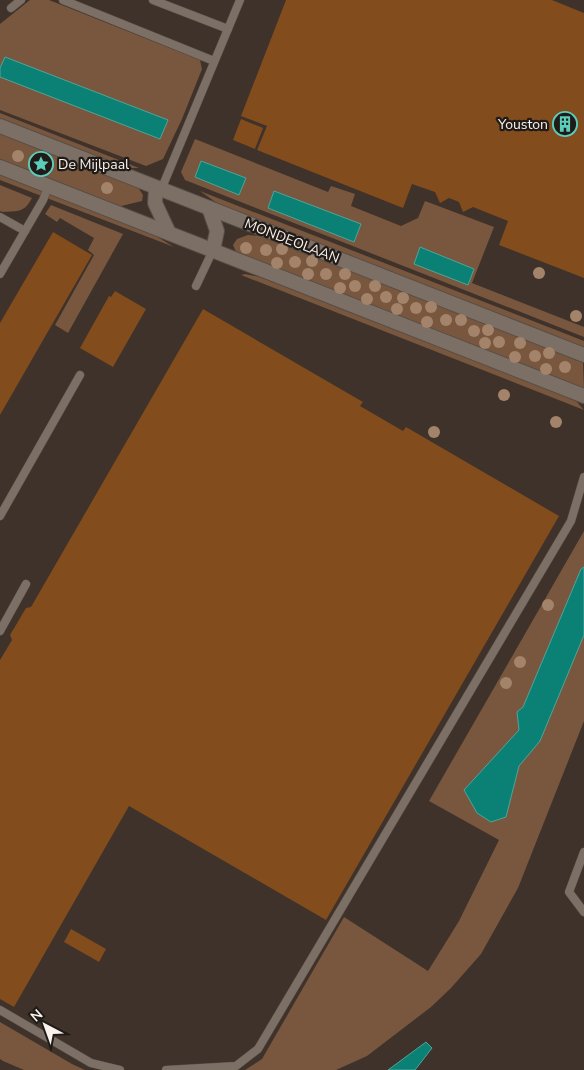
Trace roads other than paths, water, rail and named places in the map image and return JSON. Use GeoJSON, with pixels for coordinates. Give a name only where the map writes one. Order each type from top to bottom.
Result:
{"type":"FeatureCollection","features":[{"type":"Feature","properties":{"kind":"street","name":"MONDEOLAAN"},"geometry":{"type":"LineString","coordinates":[[0,126],[584,355]]}},
{"type":"Feature","properties":{"kind":"street"},"geometry":{"type":"LineString","coordinates":[[0,167],[584,396]]}},
{"type":"Feature","properties":{"kind":"street"},"geometry":{"type":"LineString","coordinates":[[158,189],[155,203],[169,233]]}},
{"type":"Feature","properties":{"kind":"street"},"geometry":{"type":"LineString","coordinates":[[209,208],[217,232],[213,250]]}},
{"type":"Feature","properties":{"kind":"lane"},"geometry":{"type":"LineString","coordinates":[[11,8],[21,0]]}},
{"type":"Feature","properties":{"kind":"lane"},"geometry":{"type":"LineString","coordinates":[[63,0],[214,61]]}},
{"type":"Feature","properties":{"kind":"lane"},"geometry":{"type":"LineString","coordinates":[[153,0],[228,29]]}},
{"type":"Feature","properties":{"kind":"lane"},"geometry":{"type":"LineString","coordinates":[[158,189],[239,0]]}},
{"type":"Feature","properties":{"kind":"lane"},"geometry":{"type":"LineString","coordinates":[[0,274],[43,200],[49,185]]}},
{"type":"Feature","properties":{"kind":"lane"},"geometry":{"type":"LineString","coordinates":[[0,217],[25,231]]}},
{"type":"Feature","properties":{"kind":"lane"},"geometry":{"type":"LineString","coordinates":[[196,286],[213,250]]}},
{"type":"Feature","properties":{"kind":"lane"},"geometry":{"type":"LineString","coordinates":[[0,516],[80,375]]}},
{"type":"Feature","properties":{"kind":"lane"},"geometry":{"type":"LineString","coordinates":[[166,1070],[236,1066],[258,1049],[571,521],[584,477]]}},
{"type":"Feature","properties":{"kind":"lane"},"geometry":{"type":"LineString","coordinates":[[0,631],[26,584]]}},
{"type":"Feature","properties":{"kind":"lane"},"geometry":{"type":"LineString","coordinates":[[584,852],[568,892],[584,912]]}},
{"type":"Feature","properties":{"kind":"lane"},"geometry":{"type":"LineString","coordinates":[[0,1010],[92,1063],[120,1070]]}},
{"type":"Feature","properties":{"kind":"water"},"geometry":{"type":"Polygon","coordinates":[[[5,57],[168,120],[160,139],[0,77],[0,68],[5,57]]]}},
{"type":"Feature","properties":{"kind":"water"},"geometry":{"type":"Polygon","coordinates":[[[201,161],[246,178],[239,195],[195,177],[201,161]]]}},
{"type":"Feature","properties":{"kind":"water"},"geometry":{"type":"Polygon","coordinates":[[[274,191],[361,224],[354,242],[268,208],[274,191]]]}},
{"type":"Feature","properties":{"kind":"water"},"geometry":{"type":"Polygon","coordinates":[[[420,247],[474,269],[468,285],[414,264],[420,247]]]}},
{"type":"Feature","properties":{"kind":"water"},"geometry":{"type":"Polygon","coordinates":[[[584,567],[584,635],[540,741],[519,766],[506,817],[491,822],[477,813],[464,790],[519,730],[517,712],[523,707],[581,569],[584,567]]]}},
{"type":"Feature","properties":{"kind":"water"},"geometry":{"type":"Polygon","coordinates":[[[426,1042],[432,1048],[415,1070],[388,1070],[426,1042]]]}},
{"type":"Feature","properties":{"kind":"place","name":"Youston"},"geometry":{"type":"Point","coordinates":[565,124]}},
{"type":"Feature","properties":{"kind":"place","name":"De Mijlpaal"},"geometry":{"type":"Point","coordinates":[41,164]}}]}
